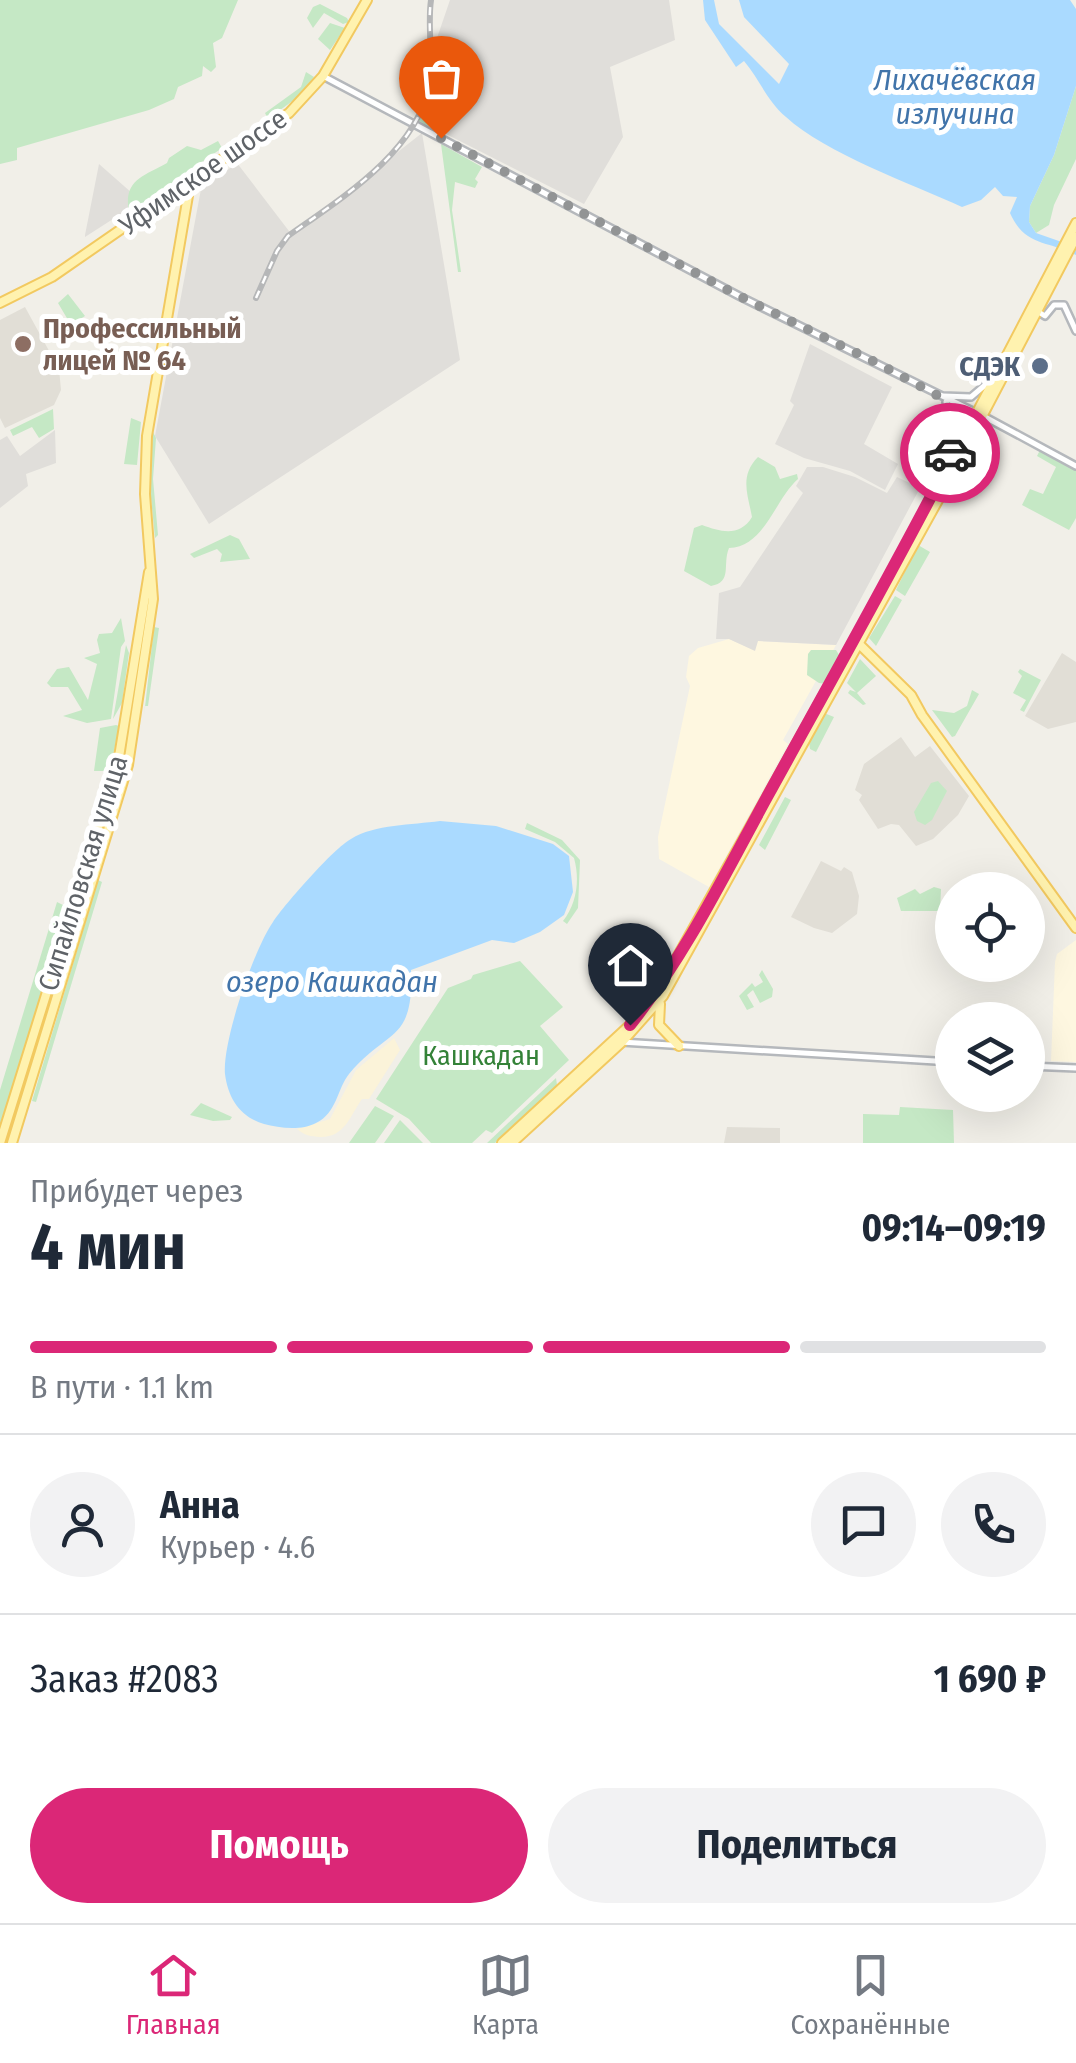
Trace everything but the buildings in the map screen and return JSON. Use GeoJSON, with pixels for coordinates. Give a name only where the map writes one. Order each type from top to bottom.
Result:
{"type":"FeatureCollection","features":[{"type":"Feature","properties":{"kind":"main road","name":"Уфимское шоссе"},"geometry":{"type":"LineString","coordinates":[[0,302],[52,277],[290,113],[324,76],[367,0]]}},
{"type":"Feature","properties":{"kind":"main road","name":"Сипайловская улица"},"geometry":{"type":"LineString","coordinates":[[12,1143],[128,765],[148,598],[147,436],[190,184]]}},
{"type":"Feature","properties":{"kind":"main road"},"geometry":{"type":"LineString","coordinates":[[512,1143],[660,999],[1037,311],[1076,223]]}},
{"type":"Feature","properties":{"kind":"main road"},"geometry":{"type":"LineString","coordinates":[[502,1143],[620,1040],[670,970],[856,642],[948,464],[978,415],[994,377],[1076,237]]}},
{"type":"Feature","properties":{"kind":"main road","name":"Сипайловская улица"},"geometry":{"type":"LineString","coordinates":[[0,1143],[118,764],[148,598]]}},
{"type":"Feature","properties":{"kind":"main road"},"geometry":{"type":"LineString","coordinates":[[856,642],[913,698],[1076,928]]}},
{"type":"Feature","properties":{"kind":"main road"},"geometry":{"type":"LineString","coordinates":[[74,906],[80,905],[84,910]]}},
{"type":"Feature","properties":{"kind":"main road"},"geometry":{"type":"LineString","coordinates":[[660,999],[659,1026],[679,1046]]}},
{"type":"Feature","properties":{"kind":"street"},"geometry":{"type":"LineString","coordinates":[[324,76],[741,297],[1076,466]]}},
{"type":"Feature","properties":{"kind":"street"},"geometry":{"type":"LineString","coordinates":[[1037,311],[1045,316],[1054,304],[1064,305],[1076,330]]}},
{"type":"Feature","properties":{"kind":"street"},"geometry":{"type":"LineString","coordinates":[[936,394],[970,396],[994,377]]}},
{"type":"Feature","properties":{"kind":"street"},"geometry":{"type":"LineString","coordinates":[[936,394],[950,410],[948,464]]}},
{"type":"Feature","properties":{"kind":"street"},"geometry":{"type":"LineString","coordinates":[[620,1040],[935,1061]]}},
{"type":"Feature","properties":{"kind":"street"},"geometry":{"type":"LineString","coordinates":[[1045,1067],[1076,1068]]}},
{"type":"Feature","properties":{"kind":"shaded area"},"geometry":{"type":"Polygon","coordinates":[[[450,0],[669,0],[675,40],[610,67],[623,137],[584,204],[446,134],[437,38],[450,0]]]}},
{"type":"Feature","properties":{"kind":"shaded area"},"geometry":{"type":"Polygon","coordinates":[[[422,133],[460,360],[209,524],[155,436],[201,189],[237,163],[292,235],[422,133]]]}},
{"type":"Feature","properties":{"kind":"shaded area"},"geometry":{"type":"Polygon","coordinates":[[[99,164],[141,201],[85,237],[85,235],[99,164]]]}},
{"type":"Feature","properties":{"kind":"shaded area","name":"Профессильный лицей № 64"},"geometry":{"type":"Polygon","coordinates":[[[25,307],[59,369],[61,390],[54,405],[5,428],[0,418],[0,320],[25,307]]]}},
{"type":"Feature","properties":{"kind":"shaded area"},"geometry":{"type":"Polygon","coordinates":[[[810,344],[892,387],[864,444],[898,464],[885,490],[850,471],[804,458],[775,444],[794,405],[790,401],[810,344]]]}},
{"type":"Feature","properties":{"kind":"shaded area"},"geometry":{"type":"Polygon","coordinates":[[[55,430],[56,463],[26,474],[28,486],[0,508],[0,440],[7,436],[20,456],[55,430]]]}},
{"type":"Feature","properties":{"kind":"shaded area"},"geometry":{"type":"Polygon","coordinates":[[[807,467],[823,467],[855,477],[887,493],[897,477],[920,488],[836,645],[758,641],[755,651],[729,639],[716,639],[719,593],[740,587],[803,493],[796,486],[807,467]]]}},
{"type":"Feature","properties":{"kind":"shaded area"},"geometry":{"type":"Polygon","coordinates":[[[729,639],[754,650],[757,641],[836,645],[783,740],[788,744],[709,887],[659,859],[658,837],[690,686],[686,677],[689,656],[698,648],[729,639]]]}},
{"type":"Feature","properties":{"kind":"shaded area"},"geometry":{"type":"Polygon","coordinates":[[[1062,653],[1076,662],[1076,722],[1048,729],[1025,716],[1062,653]]]}},
{"type":"Feature","properties":{"kind":"shaded area"},"geometry":{"type":"Polygon","coordinates":[[[901,737],[915,757],[930,746],[969,796],[958,815],[933,839],[916,846],[899,825],[878,829],[859,800],[862,795],[855,790],[864,764],[901,737]]]}},
{"type":"Feature","properties":{"kind":"shaded area"},"geometry":{"type":"Polygon","coordinates":[[[821,861],[852,872],[859,896],[857,914],[832,933],[791,917],[821,861]]]}},
{"type":"Feature","properties":{"kind":"shaded area"},"geometry":{"type":"Polygon","coordinates":[[[1076,940],[1076,1062],[1051,1061],[1055,962],[1057,954],[1076,940]]]}},
{"type":"Feature","properties":{"kind":"shaded area"},"geometry":{"type":"Polygon","coordinates":[[[727,1127],[780,1128],[780,1143],[724,1143],[727,1127]]]}},
{"type":"Feature","properties":{"kind":"green space"},"geometry":{"type":"Polygon","coordinates":[[[0,0],[238,0],[222,38],[213,43],[216,67],[211,72],[203,66],[202,76],[178,87],[174,99],[149,110],[17,148],[17,160],[0,164],[0,0]]]}},
{"type":"Feature","properties":{"kind":"green space"},"geometry":{"type":"Polygon","coordinates":[[[320,4],[349,22],[343,24],[324,13],[313,28],[307,18],[313,7],[320,4]]]}},
{"type":"Feature","properties":{"kind":"green space"},"geometry":{"type":"Polygon","coordinates":[[[330,23],[345,28],[330,50],[318,39],[330,23]]]}},
{"type":"Feature","properties":{"kind":"green space"},"geometry":{"type":"Polygon","coordinates":[[[431,37],[436,130],[418,121],[430,83],[431,37]]]}},
{"type":"Feature","properties":{"kind":"green space"},"geometry":{"type":"Polygon","coordinates":[[[306,72],[314,77],[306,91],[268,119],[265,113],[301,87],[306,72]]]}},
{"type":"Feature","properties":{"kind":"green space"},"geometry":{"type":"Polygon","coordinates":[[[1076,86],[1076,159],[1049,225],[1036,233],[1029,222],[1030,206],[1054,155],[1076,86]]]}},
{"type":"Feature","properties":{"kind":"green space"},"geometry":{"type":"Polygon","coordinates":[[[218,141],[222,148],[129,213],[129,193],[142,176],[167,163],[187,146],[201,150],[218,141]]]}},
{"type":"Feature","properties":{"kind":"green space"},"geometry":{"type":"Polygon","coordinates":[[[441,144],[482,167],[475,188],[455,182],[452,210],[461,272],[458,272],[441,144]]]}},
{"type":"Feature","properties":{"kind":"green space"},"geometry":{"type":"Polygon","coordinates":[[[68,294],[85,316],[71,325],[58,303],[68,294]]]}},
{"type":"Feature","properties":{"kind":"green space"},"geometry":{"type":"Polygon","coordinates":[[[53,409],[54,429],[39,438],[32,427],[13,436],[10,430],[53,409]]]}},
{"type":"Feature","properties":{"kind":"green space"},"geometry":{"type":"Polygon","coordinates":[[[131,418],[141,422],[137,465],[124,464],[131,418]]]}},
{"type":"Feature","properties":{"kind":"green space"},"geometry":{"type":"Polygon","coordinates":[[[153,432],[158,535],[155,538],[149,478],[153,432]]]}},
{"type":"Feature","properties":{"kind":"green space"},"geometry":{"type":"Polygon","coordinates":[[[1040,450],[1076,469],[1076,518],[1069,530],[1022,505],[1030,489],[1043,494],[1056,467],[1037,456],[1040,450]]]}},
{"type":"Feature","properties":{"kind":"green space"},"geometry":{"type":"Polygon","coordinates":[[[758,457],[775,467],[780,479],[797,474],[798,479],[751,540],[729,548],[725,577],[711,586],[684,571],[694,528],[702,525],[730,531],[747,523],[752,517],[748,471],[758,457]]]}},
{"type":"Feature","properties":{"kind":"green space"},"geometry":{"type":"Polygon","coordinates":[[[230,535],[239,539],[250,559],[220,562],[222,554],[217,549],[194,558],[190,554],[230,535]]]}},
{"type":"Feature","properties":{"kind":"green space"},"geometry":{"type":"Polygon","coordinates":[[[918,545],[930,552],[905,596],[896,590],[918,545]]]}},
{"type":"Feature","properties":{"kind":"green space"},"geometry":{"type":"Polygon","coordinates":[[[895,596],[902,600],[876,646],[869,638],[895,596]]]}},
{"type":"Feature","properties":{"kind":"green space"},"geometry":{"type":"Polygon","coordinates":[[[121,618],[125,641],[111,719],[87,723],[63,716],[82,710],[68,687],[51,687],[47,683],[57,669],[69,667],[88,700],[97,664],[84,658],[100,653],[99,634],[112,633],[121,618]]]}},
{"type":"Feature","properties":{"kind":"green space"},"geometry":{"type":"Polygon","coordinates":[[[154,627],[159,628],[145,706],[154,627]]]}},
{"type":"Feature","properties":{"kind":"green space"},"geometry":{"type":"Polygon","coordinates":[[[126,645],[129,653],[122,703],[113,719],[126,645]]]}},
{"type":"Feature","properties":{"kind":"green space"},"geometry":{"type":"Polygon","coordinates":[[[811,650],[836,650],[841,658],[827,684],[807,675],[811,650]]]}},
{"type":"Feature","properties":{"kind":"green space"},"geometry":{"type":"Polygon","coordinates":[[[860,659],[876,676],[857,693],[866,704],[863,705],[848,693],[856,692],[847,683],[860,659]]]}},
{"type":"Feature","properties":{"kind":"green space"},"geometry":{"type":"Polygon","coordinates":[[[1020,669],[1041,680],[1024,712],[1020,710],[1026,700],[1013,693],[1022,676],[1020,669]]]}},
{"type":"Feature","properties":{"kind":"green space"},"geometry":{"type":"Polygon","coordinates":[[[972,690],[979,694],[952,737],[932,710],[954,713],[967,706],[972,690]]]}},
{"type":"Feature","properties":{"kind":"green space"},"geometry":{"type":"Polygon","coordinates":[[[824,713],[834,717],[816,752],[810,749],[809,742],[824,713]]]}},
{"type":"Feature","properties":{"kind":"green space"},"geometry":{"type":"Polygon","coordinates":[[[119,726],[110,771],[94,771],[100,728],[119,726]]]}},
{"type":"Feature","properties":{"kind":"green space"},"geometry":{"type":"Polygon","coordinates":[[[938,781],[947,791],[932,820],[925,825],[917,821],[914,812],[931,783],[938,781]]]}},
{"type":"Feature","properties":{"kind":"green space"},"geometry":{"type":"Polygon","coordinates":[[[785,797],[791,800],[765,850],[759,845],[785,797]]]}},
{"type":"Feature","properties":{"kind":"green space"},"geometry":{"type":"Polygon","coordinates":[[[527,823],[562,840],[580,860],[578,908],[567,924],[563,921],[576,891],[574,858],[555,842],[525,829],[527,823]]]}},
{"type":"Feature","properties":{"kind":"green space"},"geometry":{"type":"Polygon","coordinates":[[[98,880],[102,882],[36,1102],[32,1101],[98,880]]]}},
{"type":"Feature","properties":{"kind":"green space"},"geometry":{"type":"Polygon","coordinates":[[[935,887],[935,911],[901,911],[897,898],[915,889],[920,894],[935,887]]]}},
{"type":"Feature","properties":{"kind":"green space"},"geometry":{"type":"Polygon","coordinates":[[[57,902],[65,906],[64,916],[0,1132],[0,1090],[57,902]]]}},
{"type":"Feature","properties":{"kind":"green space","name":"Кашкадан"},"geometry":{"type":"Polygon","coordinates":[[[520,961],[563,1007],[540,1026],[569,1060],[492,1133],[486,1130],[472,1143],[431,1143],[409,1119],[376,1099],[448,988],[473,975],[520,961]]]}},
{"type":"Feature","properties":{"kind":"green space"},"geometry":{"type":"Polygon","coordinates":[[[762,970],[773,989],[772,997],[760,1003],[753,990],[747,995],[754,1007],[747,1010],[739,996],[752,983],[755,987],[763,982],[759,975],[762,970]]]}},
{"type":"Feature","properties":{"kind":"green space"},"geometry":{"type":"Polygon","coordinates":[[[556,1078],[557,1085],[495,1143],[487,1143],[556,1078]]]}},
{"type":"Feature","properties":{"kind":"green space"},"geometry":{"type":"Polygon","coordinates":[[[201,1103],[232,1117],[213,1121],[190,1115],[201,1103]]]}},
{"type":"Feature","properties":{"kind":"green space"},"geometry":{"type":"Polygon","coordinates":[[[375,1106],[394,1116],[375,1143],[349,1143],[375,1106]]]}},
{"type":"Feature","properties":{"kind":"green space"},"geometry":{"type":"Polygon","coordinates":[[[900,1107],[953,1112],[954,1143],[863,1143],[863,1114],[899,1115],[900,1107]]]}},
{"type":"Feature","properties":{"kind":"green space"},"geometry":{"type":"Polygon","coordinates":[[[400,1120],[423,1143],[384,1143],[400,1120]]]}},
{"type":"Feature","properties":{"kind":"sand"},"geometry":{"type":"Polygon","coordinates":[[[394,1038],[400,1050],[369,1099],[362,1099],[341,1129],[321,1137],[297,1129],[330,1119],[356,1070],[394,1038]]]}},
{"type":"Feature","properties":{"kind":"water","name":"Лихачёвская излучина"},"geometry":{"type":"Polygon","coordinates":[[[703,0],[714,0],[719,24],[779,84],[789,64],[744,17],[739,0],[1070,0],[1076,9],[1076,86],[1054,155],[1030,206],[1029,222],[1036,233],[1076,247],[1076,255],[1023,232],[1010,213],[1017,197],[1003,196],[995,187],[981,200],[962,207],[846,155],[803,130],[774,104],[744,61],[736,67],[705,20],[703,0]]]}},
{"type":"Feature","properties":{"kind":"water","name":"озеро Кашкадан"},"geometry":{"type":"Polygon","coordinates":[[[440,821],[496,826],[553,844],[569,856],[573,892],[564,915],[540,932],[514,943],[492,940],[411,970],[411,994],[403,1023],[349,1074],[323,1119],[310,1126],[290,1128],[248,1117],[229,1091],[225,1059],[241,996],[273,922],[322,864],[351,839],[382,828],[440,821]]]}},
{"type":"Feature","properties":{"kind":"railway"},"geometry":{"type":"LineString","coordinates":[[256,298],[288,236],[373,172],[409,132],[429,86],[431,0]]}},
{"type":"Feature","properties":{"kind":"railway"},"geometry":{"type":"LineString","coordinates":[[436,79],[437,129]]}},
{"type":"Feature","properties":{"kind":"way so far"},"geometry":{"type":"LineString","coordinates":[[441,138],[944,399],[952,421],[950,453]]}},
{"type":"Feature","properties":{"kind":"place","name":"Профессильный лицей № 64"},"geometry":{"type":"Point","coordinates":[23,344]}},
{"type":"Feature","properties":{"kind":"place","name":"СДЭК"},"geometry":{"type":"Point","coordinates":[1040,366]}},
{"type":"Feature","properties":{"kind":"route"},"geometry":{"type":"LineString","coordinates":[[630,1025],[670,970],[755,820],[905,550],[950,453]]}}]}
